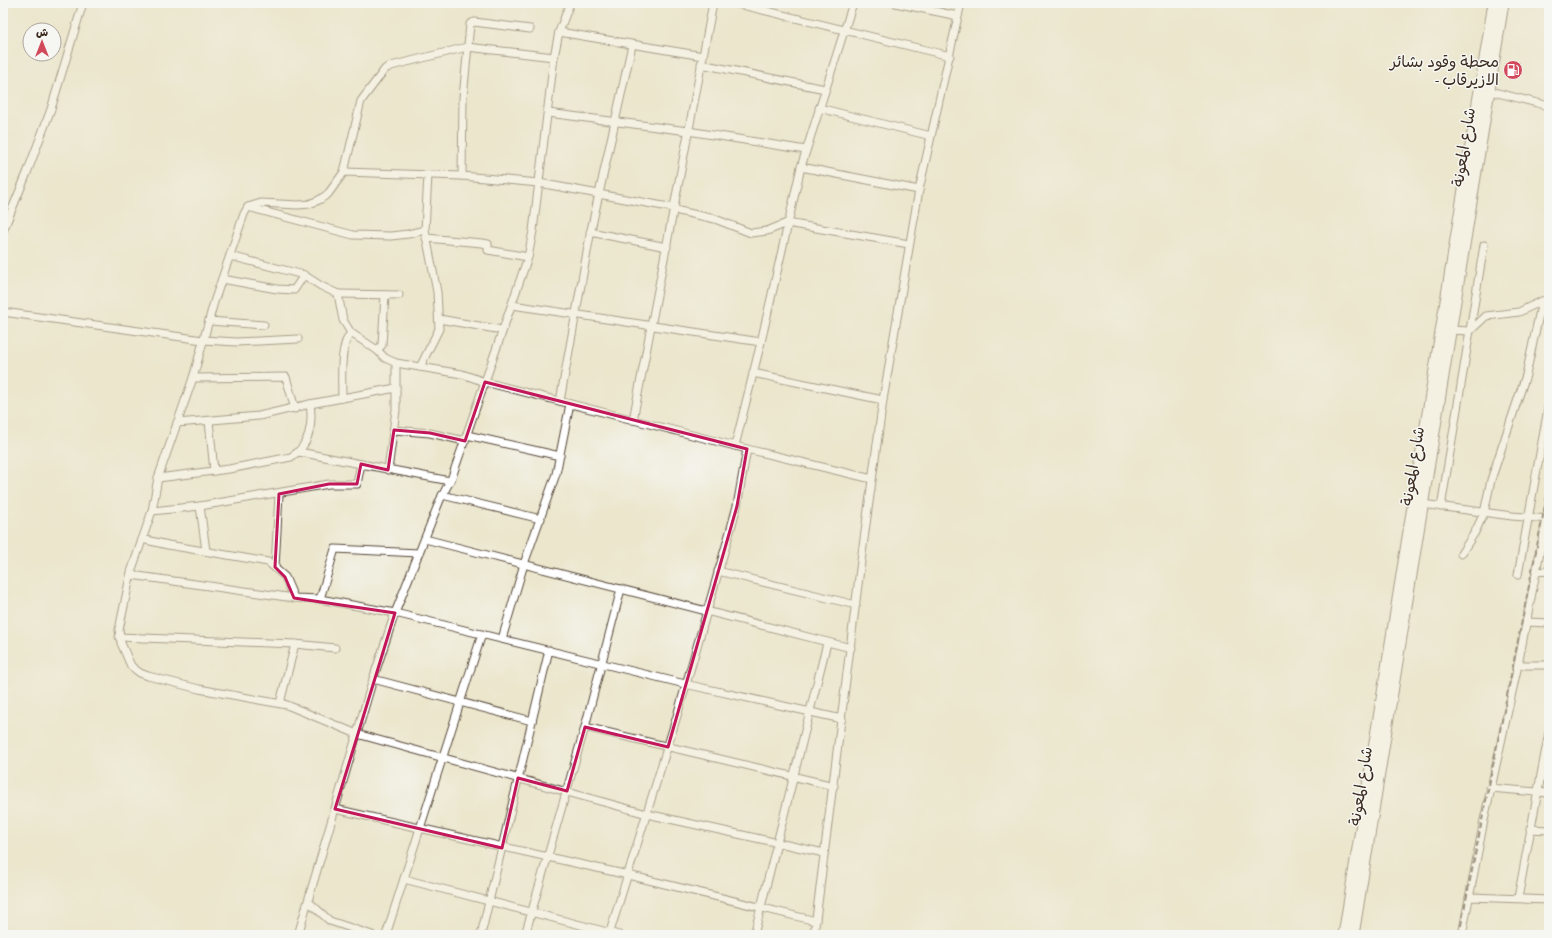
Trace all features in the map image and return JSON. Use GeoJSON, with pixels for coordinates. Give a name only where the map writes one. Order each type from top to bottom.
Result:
{"type":"FeatureCollection","features":[{"type":"Feature","properties":{"kind":"highway","name":"شارع المعونة"},"geometry":{"type":"LineString","coordinates":[[1352,935],[1450,330],[1484,89],[1494,3]]}},
{"type":"Feature","properties":{"kind":"highway","name":"شارع المعونة"},"geometry":{"type":"LineString","coordinates":[[1344,935],[1484,89],[1502,3]]}},
{"type":"Feature","properties":{"kind":"street"},"geometry":{"type":"LineString","coordinates":[[3,231],[51,109],[83,3]]}},
{"type":"Feature","properties":{"kind":"street"},"geometry":{"type":"LineString","coordinates":[[298,935],[309,902],[373,679],[395,613],[442,495],[450,481],[486,382],[502,330],[528,257],[558,32],[570,3]]}},
{"type":"Feature","properties":{"kind":"street"},"geometry":{"type":"LineString","coordinates":[[633,420],[714,3]]}},
{"type":"Feature","properties":{"kind":"street"},"geometry":{"type":"LineString","coordinates":[[734,3],[845,29],[950,56]]}},
{"type":"Feature","properties":{"kind":"street"},"geometry":{"type":"LineString","coordinates":[[736,446],[801,167],[853,3]]}},
{"type":"Feature","properties":{"kind":"street"},"geometry":{"type":"LineString","coordinates":[[894,3],[958,16]]}},
{"type":"Feature","properties":{"kind":"street"},"geometry":{"type":"LineString","coordinates":[[814,935],[883,400],[919,190],[961,3]]}},
{"type":"Feature","properties":{"kind":"street"},"geometry":{"type":"LineString","coordinates":[[462,176],[463,98],[467,47],[471,22],[530,29]]}},
{"type":"Feature","properties":{"kind":"street"},"geometry":{"type":"LineString","coordinates":[[558,32],[632,45],[825,89]]}},
{"type":"Feature","properties":{"kind":"street"},"geometry":{"type":"LineString","coordinates":[[560,401],[574,314],[590,232],[632,45]]}},
{"type":"Feature","properties":{"kind":"street"},"geometry":{"type":"LineString","coordinates":[[248,207],[261,203],[309,204],[328,194],[344,172],[361,102],[382,72],[391,66],[467,47],[554,57]]}},
{"type":"Feature","properties":{"kind":"street"},"geometry":{"type":"LineString","coordinates":[[1484,89],[1549,106]]}},
{"type":"Feature","properties":{"kind":"street"},"geometry":{"type":"LineString","coordinates":[[819,108],[931,136]]}},
{"type":"Feature","properties":{"kind":"street"},"geometry":{"type":"LineString","coordinates":[[548,113],[615,120],[806,150]]}},
{"type":"Feature","properties":{"kind":"street"},"geometry":{"type":"LineString","coordinates":[[801,167],[919,190]]}},
{"type":"Feature","properties":{"kind":"street"},"geometry":{"type":"LineString","coordinates":[[344,172],[428,174],[539,183],[674,208],[679,211],[715,219],[751,233],[767,231],[787,223],[909,244]]}},
{"type":"Feature","properties":{"kind":"street"},"geometry":{"type":"LineString","coordinates":[[420,367],[436,336],[439,319],[434,277],[425,230],[428,174]]}},
{"type":"Feature","properties":{"kind":"street"},"geometry":{"type":"LineString","coordinates":[[248,207],[353,235],[391,236],[425,230]]}},
{"type":"Feature","properties":{"kind":"street"},"geometry":{"type":"LineString","coordinates":[[248,207],[222,279],[193,378],[158,478],[152,511],[131,575],[119,630],[119,637],[127,661],[134,670],[199,689],[280,703],[302,710],[357,734],[647,814],[824,853]]}},
{"type":"Feature","properties":{"kind":"street"},"geometry":{"type":"LineString","coordinates":[[590,232],[667,246]]}},
{"type":"Feature","properties":{"kind":"street"},"geometry":{"type":"LineString","coordinates":[[426,238],[488,244],[488,250],[528,257]]}},
{"type":"Feature","properties":{"kind":"street"},"geometry":{"type":"LineString","coordinates":[[1441,507],[1484,245]]}},
{"type":"Feature","properties":{"kind":"street"},"geometry":{"type":"LineString","coordinates":[[230,256],[304,275],[338,294],[399,295]]}},
{"type":"Feature","properties":{"kind":"street"},"geometry":{"type":"LineString","coordinates":[[222,279],[277,289],[294,290],[304,275]]}},
{"type":"Feature","properties":{"kind":"street"},"geometry":{"type":"LineString","coordinates":[[338,294],[343,320],[351,333],[377,350],[385,358],[396,363],[462,374],[486,382],[570,404],[872,479]]}},
{"type":"Feature","properties":{"kind":"street"},"geometry":{"type":"LineString","coordinates":[[377,350],[382,345],[385,295]]}},
{"type":"Feature","properties":{"kind":"street"},"geometry":{"type":"LineString","coordinates":[[1450,330],[1470,331],[1486,316],[1519,312],[1546,301]]}},
{"type":"Feature","properties":{"kind":"street"},"geometry":{"type":"LineString","coordinates":[[1461,554],[1475,532],[1484,512],[1491,480],[1526,375],[1546,301]]}},
{"type":"Feature","properties":{"kind":"street"},"geometry":{"type":"LineString","coordinates":[[512,305],[761,342]]}},
{"type":"Feature","properties":{"kind":"street"},"geometry":{"type":"LineString","coordinates":[[3,312],[203,340],[237,342],[298,339]]}},
{"type":"Feature","properties":{"kind":"street"},"geometry":{"type":"LineString","coordinates":[[439,319],[502,330]]}},
{"type":"Feature","properties":{"kind":"street"},"geometry":{"type":"LineString","coordinates":[[209,321],[264,325]]}},
{"type":"Feature","properties":{"kind":"street"},"geometry":{"type":"LineString","coordinates":[[342,398],[344,348],[346,338],[351,333]]}},
{"type":"Feature","properties":{"kind":"street"},"geometry":{"type":"LineString","coordinates":[[388,470],[394,430],[396,363]]}},
{"type":"Feature","properties":{"kind":"street"},"geometry":{"type":"LineString","coordinates":[[753,373],[883,400]]}},
{"type":"Feature","properties":{"kind":"street"},"geometry":{"type":"LineString","coordinates":[[193,378],[286,377],[295,409]]}},
{"type":"Feature","properties":{"kind":"street"},"geometry":{"type":"LineString","coordinates":[[177,423],[259,416],[295,409],[310,404],[396,388]]}},
{"type":"Feature","properties":{"kind":"street"},"geometry":{"type":"LineString","coordinates":[[1518,575],[1549,403]]}},
{"type":"Feature","properties":{"kind":"street"},"geometry":{"type":"LineString","coordinates":[[299,452],[312,425],[310,404]]}},
{"type":"Feature","properties":{"kind":"street"},"geometry":{"type":"LineString","coordinates":[[502,639],[524,564],[556,474],[570,404]]}},
{"type":"Feature","properties":{"kind":"street"},"geometry":{"type":"LineString","coordinates":[[210,421],[214,471]]}},
{"type":"Feature","properties":{"kind":"street"},"geometry":{"type":"LineString","coordinates":[[394,430],[466,438],[560,456]]}},
{"type":"Feature","properties":{"kind":"street"},"geometry":{"type":"LineString","coordinates":[[610,934],[668,747],[685,684],[707,613],[737,506],[747,449]]}},
{"type":"Feature","properties":{"kind":"street"},"geometry":{"type":"LineString","coordinates":[[158,478],[214,471],[286,458],[299,452],[450,481]]}},
{"type":"Feature","properties":{"kind":"street"},"geometry":{"type":"LineString","coordinates":[[152,511],[200,506],[279,494],[329,484],[357,484],[361,464]]}},
{"type":"Feature","properties":{"kind":"street"},"geometry":{"type":"LineString","coordinates":[[275,567],[279,494]]}},
{"type":"Feature","properties":{"kind":"street"},"geometry":{"type":"LineString","coordinates":[[442,495],[541,518]]}},
{"type":"Feature","properties":{"kind":"street"},"geometry":{"type":"LineString","coordinates":[[1422,504],[1547,519]]}},
{"type":"Feature","properties":{"kind":"street"},"geometry":{"type":"LineString","coordinates":[[1462,935],[1490,788],[1518,665],[1549,505]]}},
{"type":"Feature","properties":{"kind":"street"},"geometry":{"type":"LineString","coordinates":[[200,506],[206,551]]}},
{"type":"Feature","properties":{"kind":"street"},"geometry":{"type":"LineString","coordinates":[[142,539],[263,560],[275,567],[285,577],[294,598]]}},
{"type":"Feature","properties":{"kind":"street"},"geometry":{"type":"LineString","coordinates":[[425,539],[621,589],[707,613],[851,648]]}},
{"type":"Feature","properties":{"kind":"street"},"geometry":{"type":"LineString","coordinates":[[320,599],[335,549],[419,553]]}},
{"type":"Feature","properties":{"kind":"street"},"geometry":{"type":"LineString","coordinates":[[718,570],[856,605]]}},
{"type":"Feature","properties":{"kind":"street"},"geometry":{"type":"LineString","coordinates":[[1536,572],[1549,571]]}},
{"type":"Feature","properties":{"kind":"street"},"geometry":{"type":"LineString","coordinates":[[131,575],[294,598],[320,599],[395,613],[685,684],[842,719]]}},
{"type":"Feature","properties":{"kind":"street"},"geometry":{"type":"LineString","coordinates":[[525,935],[585,727],[621,589]]}},
{"type":"Feature","properties":{"kind":"street"},"geometry":{"type":"LineString","coordinates":[[1526,622],[1549,623]]}},
{"type":"Feature","properties":{"kind":"street"},"geometry":{"type":"LineString","coordinates":[[386,935],[482,634]]}},
{"type":"Feature","properties":{"kind":"street"},"geometry":{"type":"LineString","coordinates":[[119,637],[296,644],[335,648]]}},
{"type":"Feature","properties":{"kind":"street"},"geometry":{"type":"LineString","coordinates":[[754,935],[795,778],[827,643]]}},
{"type":"Feature","properties":{"kind":"street"},"geometry":{"type":"LineString","coordinates":[[280,703],[296,644]]}},
{"type":"Feature","properties":{"kind":"street"},"geometry":{"type":"LineString","coordinates":[[481,935],[549,650]]}},
{"type":"Feature","properties":{"kind":"street"},"geometry":{"type":"LineString","coordinates":[[1518,665],[1549,665]]}},
{"type":"Feature","properties":{"kind":"street"},"geometry":{"type":"LineString","coordinates":[[373,679],[460,704],[532,721]]}},
{"type":"Feature","properties":{"kind":"street"},"geometry":{"type":"LineString","coordinates":[[585,727],[795,778],[834,786]]}},
{"type":"Feature","properties":{"kind":"street"},"geometry":{"type":"LineString","coordinates":[[1518,898],[1549,732]]}},
{"type":"Feature","properties":{"kind":"street"},"geometry":{"type":"LineString","coordinates":[[1490,788],[1549,793]]}},
{"type":"Feature","properties":{"kind":"street"},"geometry":{"type":"LineString","coordinates":[[335,809],[502,848],[628,875],[816,921]]}},
{"type":"Feature","properties":{"kind":"street"},"geometry":{"type":"LineString","coordinates":[[1530,829],[1549,830]]}},
{"type":"Feature","properties":{"kind":"street"},"geometry":{"type":"LineString","coordinates":[[404,879],[489,900],[610,934],[619,935]]}},
{"type":"Feature","properties":{"kind":"street"},"geometry":{"type":"LineString","coordinates":[[1469,897],[1549,900]]}},
{"type":"Feature","properties":{"kind":"street"},"geometry":{"type":"LineString","coordinates":[[309,902],[330,921],[369,935]]}},
{"type":"Feature","properties":{"kind":"highlighted area"},"geometry":{"type":"Polygon","coordinates":[[[485,382],[747,449],[737,506],[668,747],[585,727],[567,791],[518,778],[502,848],[335,809],[395,613],[294,598],[285,577],[275,567],[279,494],[329,484],[357,484],[361,464],[388,470],[394,430],[430,433],[465,441],[485,382]]]}},
{"type":"Feature","properties":{"kind":"railway"},"geometry":{"type":"LineString","coordinates":[[1459,935],[1549,486]]}},
{"type":"Feature","properties":{"kind":"place","name":"محطة وقود بشائر - الازيرقاب"},"geometry":{"type":"Point","coordinates":[1513,70]}}]}
